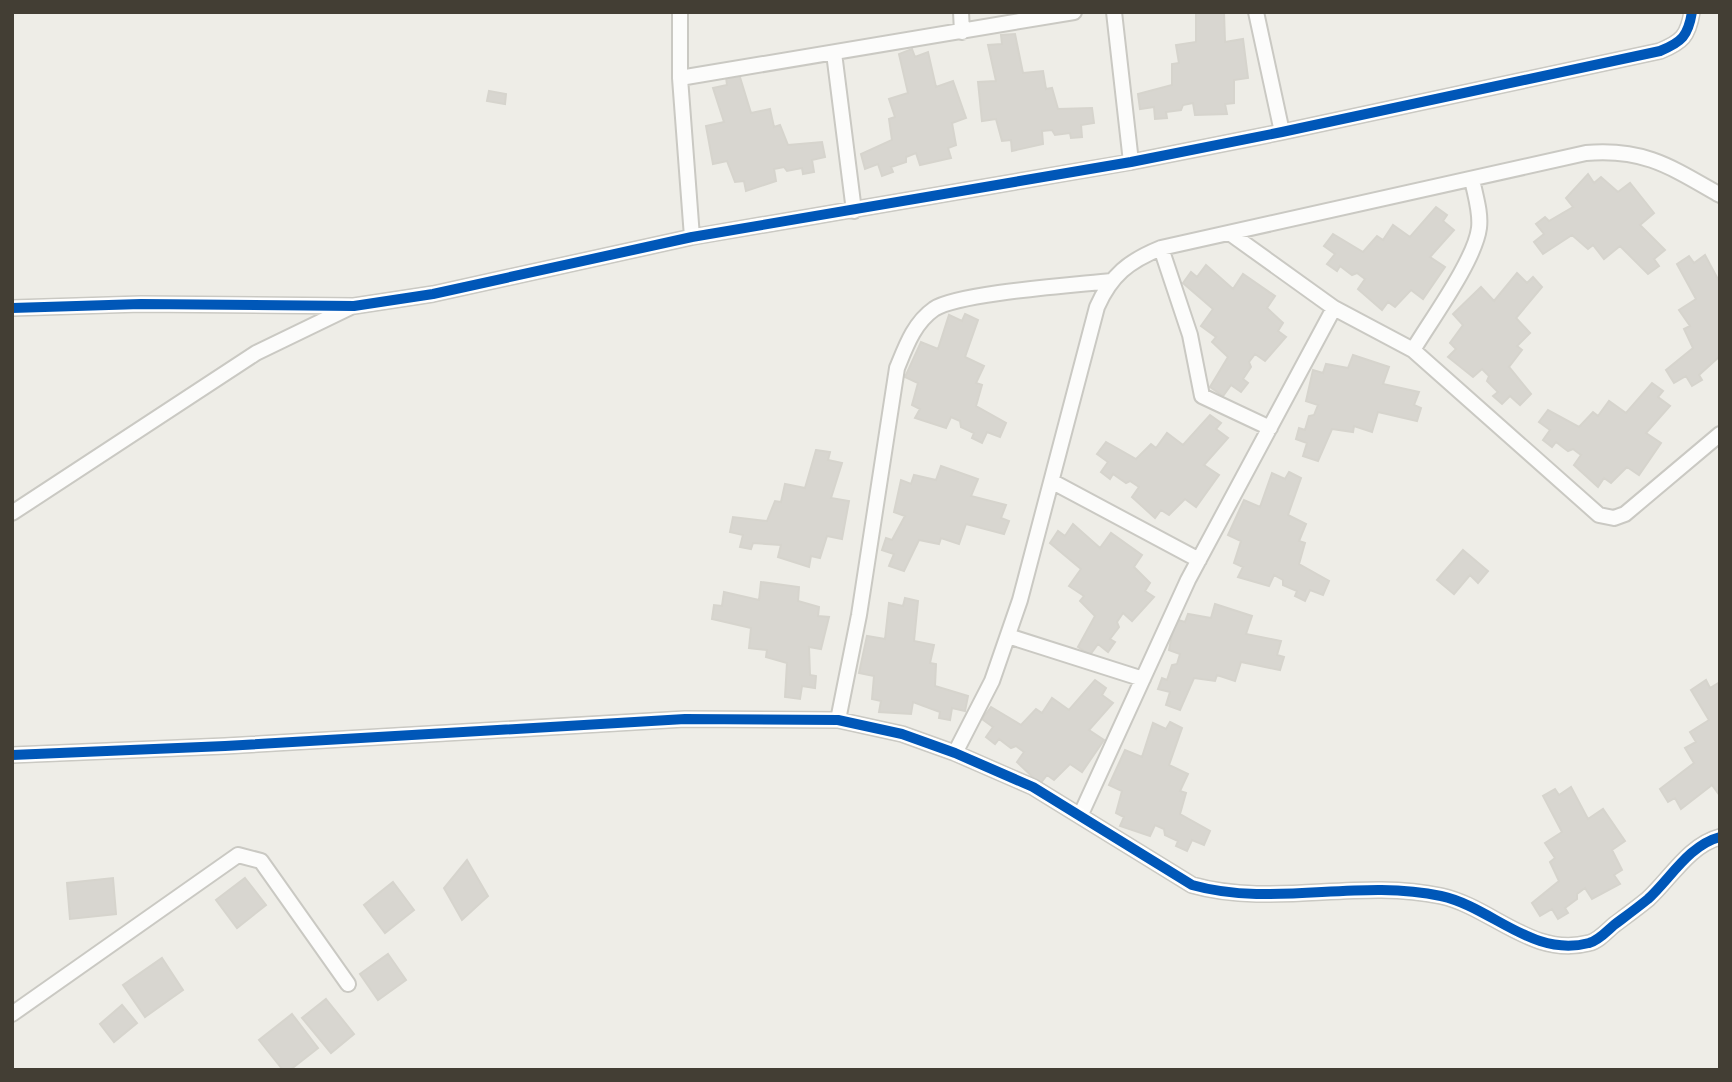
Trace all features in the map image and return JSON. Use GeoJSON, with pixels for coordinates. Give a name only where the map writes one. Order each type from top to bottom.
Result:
{"type":"FeatureCollection","features":[{"type":"Feature","properties":{"kind":"street"},"geometry":{"type":"LineString","coordinates":[[680,12],[680,78],[692,237]]}},
{"type":"Feature","properties":{"kind":"street"},"geometry":{"type":"LineString","coordinates":[[961,12],[962,32]]}},
{"type":"Feature","properties":{"kind":"street"},"geometry":{"type":"LineString","coordinates":[[680,78],[1074,12]]}},
{"type":"Feature","properties":{"kind":"street"},"geometry":{"type":"LineString","coordinates":[[1114,12],[1131,162]]}},
{"type":"Feature","properties":{"kind":"street"},"geometry":{"type":"LineString","coordinates":[[1256,12],[1282,132]]}},
{"type":"Feature","properties":{"kind":"street"},"geometry":{"type":"LineString","coordinates":[[12,308],[141,304],[354,306],[433,294],[692,237],[1131,162],[1660,51],[1681,42],[1689,32],[1692,12]]}},
{"type":"Feature","properties":{"kind":"street"},"geometry":{"type":"LineString","coordinates":[[834,53],[854,211]]}},
{"type":"Feature","properties":{"kind":"street"},"geometry":{"type":"LineString","coordinates":[[955,753],[992,681],[1008,636],[1052,482],[1097,307],[1111,281],[1124,266],[1161,248],[1586,153],[1629,152],[1656,160],[1720,195]]}},
{"type":"Feature","properties":{"kind":"street"},"geometry":{"type":"LineString","coordinates":[[1413,350],[1472,250],[1479,229],[1479,212],[1472,179]]}},
{"type":"Feature","properties":{"kind":"street"},"geometry":{"type":"LineString","coordinates":[[1231,234],[1334,308],[1413,350],[1590,510],[1605,517],[1625,514],[1718,437]]}},
{"type":"Feature","properties":{"kind":"street"},"geometry":{"type":"LineString","coordinates":[[1161,248],[1190,335],[1202,396],[1270,428]]}},
{"type":"Feature","properties":{"kind":"street"},"geometry":{"type":"LineString","coordinates":[[838,720],[859,615],[897,368],[909,338],[922,319],[950,301],[1111,281]]}},
{"type":"Feature","properties":{"kind":"street"},"geometry":{"type":"LineString","coordinates":[[12,513],[256,353],[354,306]]}},
{"type":"Feature","properties":{"kind":"street"},"geometry":{"type":"LineString","coordinates":[[1081,814],[1199,560],[1334,308]]}},
{"type":"Feature","properties":{"kind":"street"},"geometry":{"type":"LineString","coordinates":[[1052,482],[1199,560]]}},
{"type":"Feature","properties":{"kind":"street"},"geometry":{"type":"LineString","coordinates":[[1008,636],[1143,679]]}},
{"type":"Feature","properties":{"kind":"street"},"geometry":{"type":"LineString","coordinates":[[12,755],[225,746],[685,719],[838,720],[902,734],[955,753],[1033,787],[1081,814],[1192,885],[1220,893],[1247,895],[1350,889],[1416,890],[1465,901],[1541,944],[1563,947],[1591,943],[1648,898],[1697,849],[1720,837]]}},
{"type":"Feature","properties":{"kind":"street"},"geometry":{"type":"LineString","coordinates":[[12,1014],[238,855],[261,862],[348,984]]}},
{"type":"Feature","properties":{"kind":"building"},"geometry":{"type":"Polygon","coordinates":[[[1196,12],[1224,12],[1225,42],[1243,39],[1248,78],[1234,80],[1234,103],[1225,104],[1227,114],[1195,115],[1193,103],[1183,105],[1181,110],[1166,112],[1167,118],[1155,119],[1154,107],[1140,109],[1138,94],[1172,85],[1172,64],[1179,63],[1176,45],[1196,42],[1196,12]]]}},
{"type":"Feature","properties":{"kind":"building"},"geometry":{"type":"Polygon","coordinates":[[[1015,34],[1023,73],[1043,71],[1046,89],[1052,88],[1058,109],[1092,108],[1094,123],[1081,125],[1082,137],[1071,138],[1070,133],[1055,135],[1052,130],[1042,131],[1043,144],[1012,151],[1011,140],[1002,141],[996,119],[982,121],[978,82],[996,81],[988,45],[1002,44],[1001,35],[1015,34]]]}},
{"type":"Feature","properties":{"kind":"building"},"geometry":{"type":"Polygon","coordinates":[[[912,49],[915,57],[928,52],[936,87],[953,81],[966,118],[952,123],[956,145],[948,148],[951,158],[920,165],[916,153],[906,157],[906,162],[891,167],[893,172],[882,176],[878,164],[865,169],[861,154],[892,140],[889,119],[895,117],[889,99],[908,93],[899,54],[912,49]]]}},
{"type":"Feature","properties":{"kind":"building"},"geometry":{"type":"Polygon","coordinates":[[[739,74],[751,113],[770,109],[774,127],[780,125],[788,145],[822,142],[825,157],[812,160],[814,172],[803,174],[802,168],[787,171],[784,167],[774,169],[776,181],[746,191],[744,181],[735,182],[727,161],[713,164],[706,126],[724,122],[713,88],[727,85],[726,77],[739,74]]]}},
{"type":"Feature","properties":{"kind":"building"},"geometry":{"type":"Polygon","coordinates":[[[489,91],[506,94],[505,104],[487,101],[489,91]]]}},
{"type":"Feature","properties":{"kind":"building"},"geometry":{"type":"Polygon","coordinates":[[[1588,174],[1594,183],[1601,177],[1618,192],[1630,183],[1654,213],[1640,225],[1665,250],[1654,259],[1659,266],[1648,274],[1620,246],[1604,259],[1593,245],[1588,249],[1572,235],[1543,254],[1534,242],[1544,234],[1536,224],[1545,217],[1549,221],[1573,207],[1566,198],[1588,174]]]}},
{"type":"Feature","properties":{"kind":"building"},"geometry":{"type":"Polygon","coordinates":[[[1436,207],[1447,215],[1443,221],[1454,230],[1430,257],[1445,267],[1423,299],[1411,290],[1395,307],[1388,302],[1382,310],[1358,289],[1365,279],[1357,273],[1352,275],[1340,266],[1337,271],[1327,264],[1335,254],[1324,246],[1333,234],[1363,252],[1377,236],[1383,240],[1393,225],[1410,237],[1436,207]]]}},
{"type":"Feature","properties":{"kind":"building"},"geometry":{"type":"Polygon","coordinates":[[[1705,255],[1720,283],[1720,356],[1699,375],[1702,380],[1692,386],[1686,376],[1674,383],[1666,370],[1693,348],[1684,329],[1690,326],[1679,310],[1696,299],[1677,264],[1689,256],[1694,263],[1705,255]]]}},
{"type":"Feature","properties":{"kind":"building"},"geometry":{"type":"Polygon","coordinates":[[[1206,265],[1233,289],[1243,274],[1275,296],[1267,308],[1283,323],[1278,331],[1286,337],[1265,361],[1255,354],[1243,379],[1248,383],[1241,392],[1231,385],[1223,396],[1210,387],[1228,357],[1212,342],[1216,337],[1201,326],[1213,309],[1183,283],[1191,272],[1197,277],[1206,265]]]}},
{"type":"Feature","properties":{"kind":"building"},"geometry":{"type":"Polygon","coordinates":[[[1517,273],[1527,283],[1533,277],[1542,287],[1516,318],[1530,333],[1517,346],[1522,350],[1509,367],[1531,394],[1520,405],[1510,396],[1502,404],[1493,396],[1498,392],[1487,381],[1489,376],[1482,369],[1473,377],[1448,357],[1456,349],[1450,343],[1463,325],[1453,314],[1481,287],[1494,301],[1517,273]]]}},
{"type":"Feature","properties":{"kind":"building"},"geometry":{"type":"Polygon","coordinates":[[[965,314],[978,320],[965,357],[984,366],[976,383],[982,385],[976,406],[1006,423],[1000,437],[987,432],[982,443],[972,438],[974,433],[961,427],[960,421],[951,417],[946,428],[915,418],[920,409],[912,405],[918,383],[905,377],[921,342],[938,349],[949,315],[962,321],[965,314]]]}},
{"type":"Feature","properties":{"kind":"building"},"geometry":{"type":"Polygon","coordinates":[[[1353,355],[1389,367],[1383,384],[1419,392],[1414,405],[1421,408],[1417,421],[1378,412],[1372,432],[1354,426],[1353,432],[1332,429],[1318,461],[1303,456],[1307,443],[1296,439],[1299,428],[1305,430],[1309,416],[1314,415],[1318,405],[1306,401],[1313,370],[1323,373],[1326,364],[1348,368],[1353,355]]]}},
{"type":"Feature","properties":{"kind":"building"},"geometry":{"type":"Polygon","coordinates":[[[1652,383],[1663,391],[1658,397],[1670,406],[1646,433],[1661,443],[1639,475],[1627,467],[1611,483],[1604,478],[1598,487],[1574,465],[1581,455],[1573,449],[1568,451],[1556,442],[1552,447],[1543,440],[1550,430],[1539,422],[1548,410],[1579,427],[1593,412],[1598,416],[1609,401],[1626,413],[1652,383]]]}},
{"type":"Feature","properties":{"kind":"building"},"geometry":{"type":"Polygon","coordinates":[[[1210,415],[1221,423],[1216,429],[1228,438],[1204,465],[1219,475],[1196,507],[1185,499],[1169,515],[1161,510],[1155,518],[1132,497],[1139,487],[1130,481],[1126,483],[1113,474],[1110,479],[1101,472],[1108,462],[1097,454],[1106,442],[1136,459],[1151,444],[1156,448],[1167,433],[1183,445],[1210,415]]]}},
{"type":"Feature","properties":{"kind":"building"},"geometry":{"type":"Polygon","coordinates":[[[816,450],[830,452],[828,460],[842,463],[831,498],[849,501],[842,539],[827,536],[820,558],[811,556],[809,567],[778,557],[781,545],[753,543],[751,549],[740,547],[743,535],[730,532],[733,517],[767,521],[775,501],[781,502],[785,484],[805,488],[816,450]]]}},
{"type":"Feature","properties":{"kind":"building"},"geometry":{"type":"Polygon","coordinates":[[[941,466],[978,479],[971,496],[1006,505],[1001,518],[1009,521],[1004,534],[966,524],[959,544],[941,538],[939,544],[919,540],[904,571],[889,566],[894,554],[882,550],[886,538],[892,540],[905,516],[894,512],[901,480],[911,484],[914,475],[936,480],[941,466]]]}},
{"type":"Feature","properties":{"kind":"building"},"geometry":{"type":"Polygon","coordinates":[[[1289,472],[1301,478],[1288,515],[1306,524],[1299,541],[1305,543],[1299,564],[1329,581],[1323,595],[1310,590],[1305,601],[1295,596],[1297,591],[1283,585],[1283,580],[1274,575],[1269,586],[1238,577],[1243,567],[1234,563],[1241,541],[1228,535],[1244,500],[1260,507],[1272,473],[1285,479],[1289,472]]]}},
{"type":"Feature","properties":{"kind":"building"},"geometry":{"type":"Polygon","coordinates":[[[1073,524],[1100,548],[1111,533],[1142,555],[1134,567],[1150,583],[1145,591],[1154,597],[1132,621],[1123,613],[1117,622],[1119,627],[1110,639],[1115,642],[1108,652],[1098,644],[1090,655],[1078,647],[1095,616],[1080,601],[1084,596],[1069,586],[1081,569],[1050,543],[1058,531],[1065,536],[1073,524]]]}},
{"type":"Feature","properties":{"kind":"building"},"geometry":{"type":"Polygon","coordinates":[[[1463,550],[1488,571],[1478,583],[1470,575],[1454,594],[1437,580],[1463,550]]]}},
{"type":"Feature","properties":{"kind":"building"},"geometry":{"type":"Polygon","coordinates":[[[761,582],[799,587],[798,601],[819,607],[818,616],[829,617],[821,649],[809,647],[810,675],[816,676],[815,688],[802,686],[800,699],[785,697],[787,663],[766,657],[767,650],[749,648],[751,628],[712,619],[714,605],[722,606],[724,592],[759,600],[761,582]]]}},
{"type":"Feature","properties":{"kind":"building"},"geometry":{"type":"Polygon","coordinates":[[[905,598],[918,601],[914,641],[934,645],[930,663],[936,664],[935,686],[968,696],[965,711],[952,708],[950,720],[939,718],[940,712],[913,702],[911,714],[879,712],[881,701],[872,699],[874,676],[859,673],[867,636],[885,639],[889,603],[903,606],[905,598]]]}},
{"type":"Feature","properties":{"kind":"building"},"geometry":{"type":"Polygon","coordinates":[[[1215,604],[1252,616],[1246,634],[1281,641],[1277,655],[1284,657],[1280,670],[1241,662],[1235,681],[1217,675],[1215,681],[1194,678],[1180,710],[1166,705],[1170,692],[1158,689],[1162,678],[1167,680],[1172,665],[1177,664],[1180,654],[1169,650],[1175,619],[1185,622],[1188,614],[1211,618],[1215,604]]]}},
{"type":"Feature","properties":{"kind":"building"},"geometry":{"type":"Polygon","coordinates":[[[1095,680],[1106,688],[1102,695],[1113,703],[1089,730],[1104,740],[1082,772],[1070,764],[1054,780],[1047,775],[1040,784],[1017,762],[1024,752],[1016,746],[1011,748],[999,739],[995,744],[986,737],[993,727],[982,719],[991,707],[1021,725],[1036,709],[1042,713],[1052,698],[1069,710],[1095,680]]]}},
{"type":"Feature","properties":{"kind":"building"},"geometry":{"type":"Polygon","coordinates":[[[1706,680],[1710,688],[1720,682],[1720,796],[1712,785],[1681,809],[1675,798],[1668,802],[1660,789],[1694,763],[1685,748],[1696,742],[1690,732],[1709,720],[1691,690],[1706,680]]]}},
{"type":"Feature","properties":{"kind":"building"},"geometry":{"type":"Polygon","coordinates":[[[1170,722],[1182,728],[1169,765],[1188,774],[1180,791],[1186,793],[1180,814],[1210,831],[1204,845],[1192,840],[1187,851],[1176,846],[1178,841],[1165,835],[1164,829],[1155,825],[1150,836],[1120,826],[1124,817],[1116,813],[1122,791],[1109,785],[1125,750],[1142,757],[1153,723],[1166,729],[1170,722]]]}},
{"type":"Feature","properties":{"kind":"building"},"geometry":{"type":"Polygon","coordinates":[[[1571,787],[1588,819],[1603,809],[1625,841],[1612,850],[1622,870],[1614,875],[1620,884],[1592,899],[1585,888],[1577,894],[1577,899],[1565,908],[1568,913],[1558,919],[1552,909],[1540,916],[1532,903],[1559,881],[1550,862],[1555,858],[1545,843],[1562,832],[1543,796],[1555,789],[1559,795],[1571,787]]]}},
{"type":"Feature","properties":{"kind":"building"},"geometry":{"type":"Polygon","coordinates":[[[467,860],[488,896],[462,920],[444,888],[467,860]]]}},
{"type":"Feature","properties":{"kind":"building"},"geometry":{"type":"Polygon","coordinates":[[[113,878],[116,914],[70,919],[67,883],[113,878]]]}},
{"type":"Feature","properties":{"kind":"building"},"geometry":{"type":"Polygon","coordinates":[[[245,878],[266,905],[237,928],[216,900],[245,878]]]}},
{"type":"Feature","properties":{"kind":"building"},"geometry":{"type":"Polygon","coordinates":[[[393,882],[414,910],[385,933],[364,905],[393,882]]]}},
{"type":"Feature","properties":{"kind":"building"},"geometry":{"type":"Polygon","coordinates":[[[388,954],[406,980],[378,1000],[360,974],[388,954]]]}},
{"type":"Feature","properties":{"kind":"building"},"geometry":{"type":"Polygon","coordinates":[[[162,958],[183,990],[145,1017],[123,985],[162,958]]]}},
{"type":"Feature","properties":{"kind":"building"},"geometry":{"type":"Polygon","coordinates":[[[326,999],[354,1034],[331,1053],[302,1018],[326,999]]]}},
{"type":"Feature","properties":{"kind":"building"},"geometry":{"type":"Polygon","coordinates":[[[122,1005],[137,1023],[114,1042],[100,1024],[122,1005]]]}},
{"type":"Feature","properties":{"kind":"building"},"geometry":{"type":"Polygon","coordinates":[[[292,1014],[318,1048],[290,1070],[283,1070],[259,1040],[292,1014]]]}},
{"type":"Feature","properties":{"kind":"cycle path"},"geometry":{"type":"LineString","coordinates":[[12,308],[141,304],[354,306],[433,294],[692,237],[1131,162],[1660,51],[1683,37],[1692,12]]}},
{"type":"Feature","properties":{"kind":"cycle path"},"geometry":{"type":"LineString","coordinates":[[12,755],[225,746],[685,719],[838,720],[902,734],[955,753],[1033,787],[1192,885],[1253,894],[1378,890],[1441,896],[1478,910],[1531,938],[1568,946],[1589,943],[1599,938],[1648,899],[1689,855],[1720,837]]}}]}
